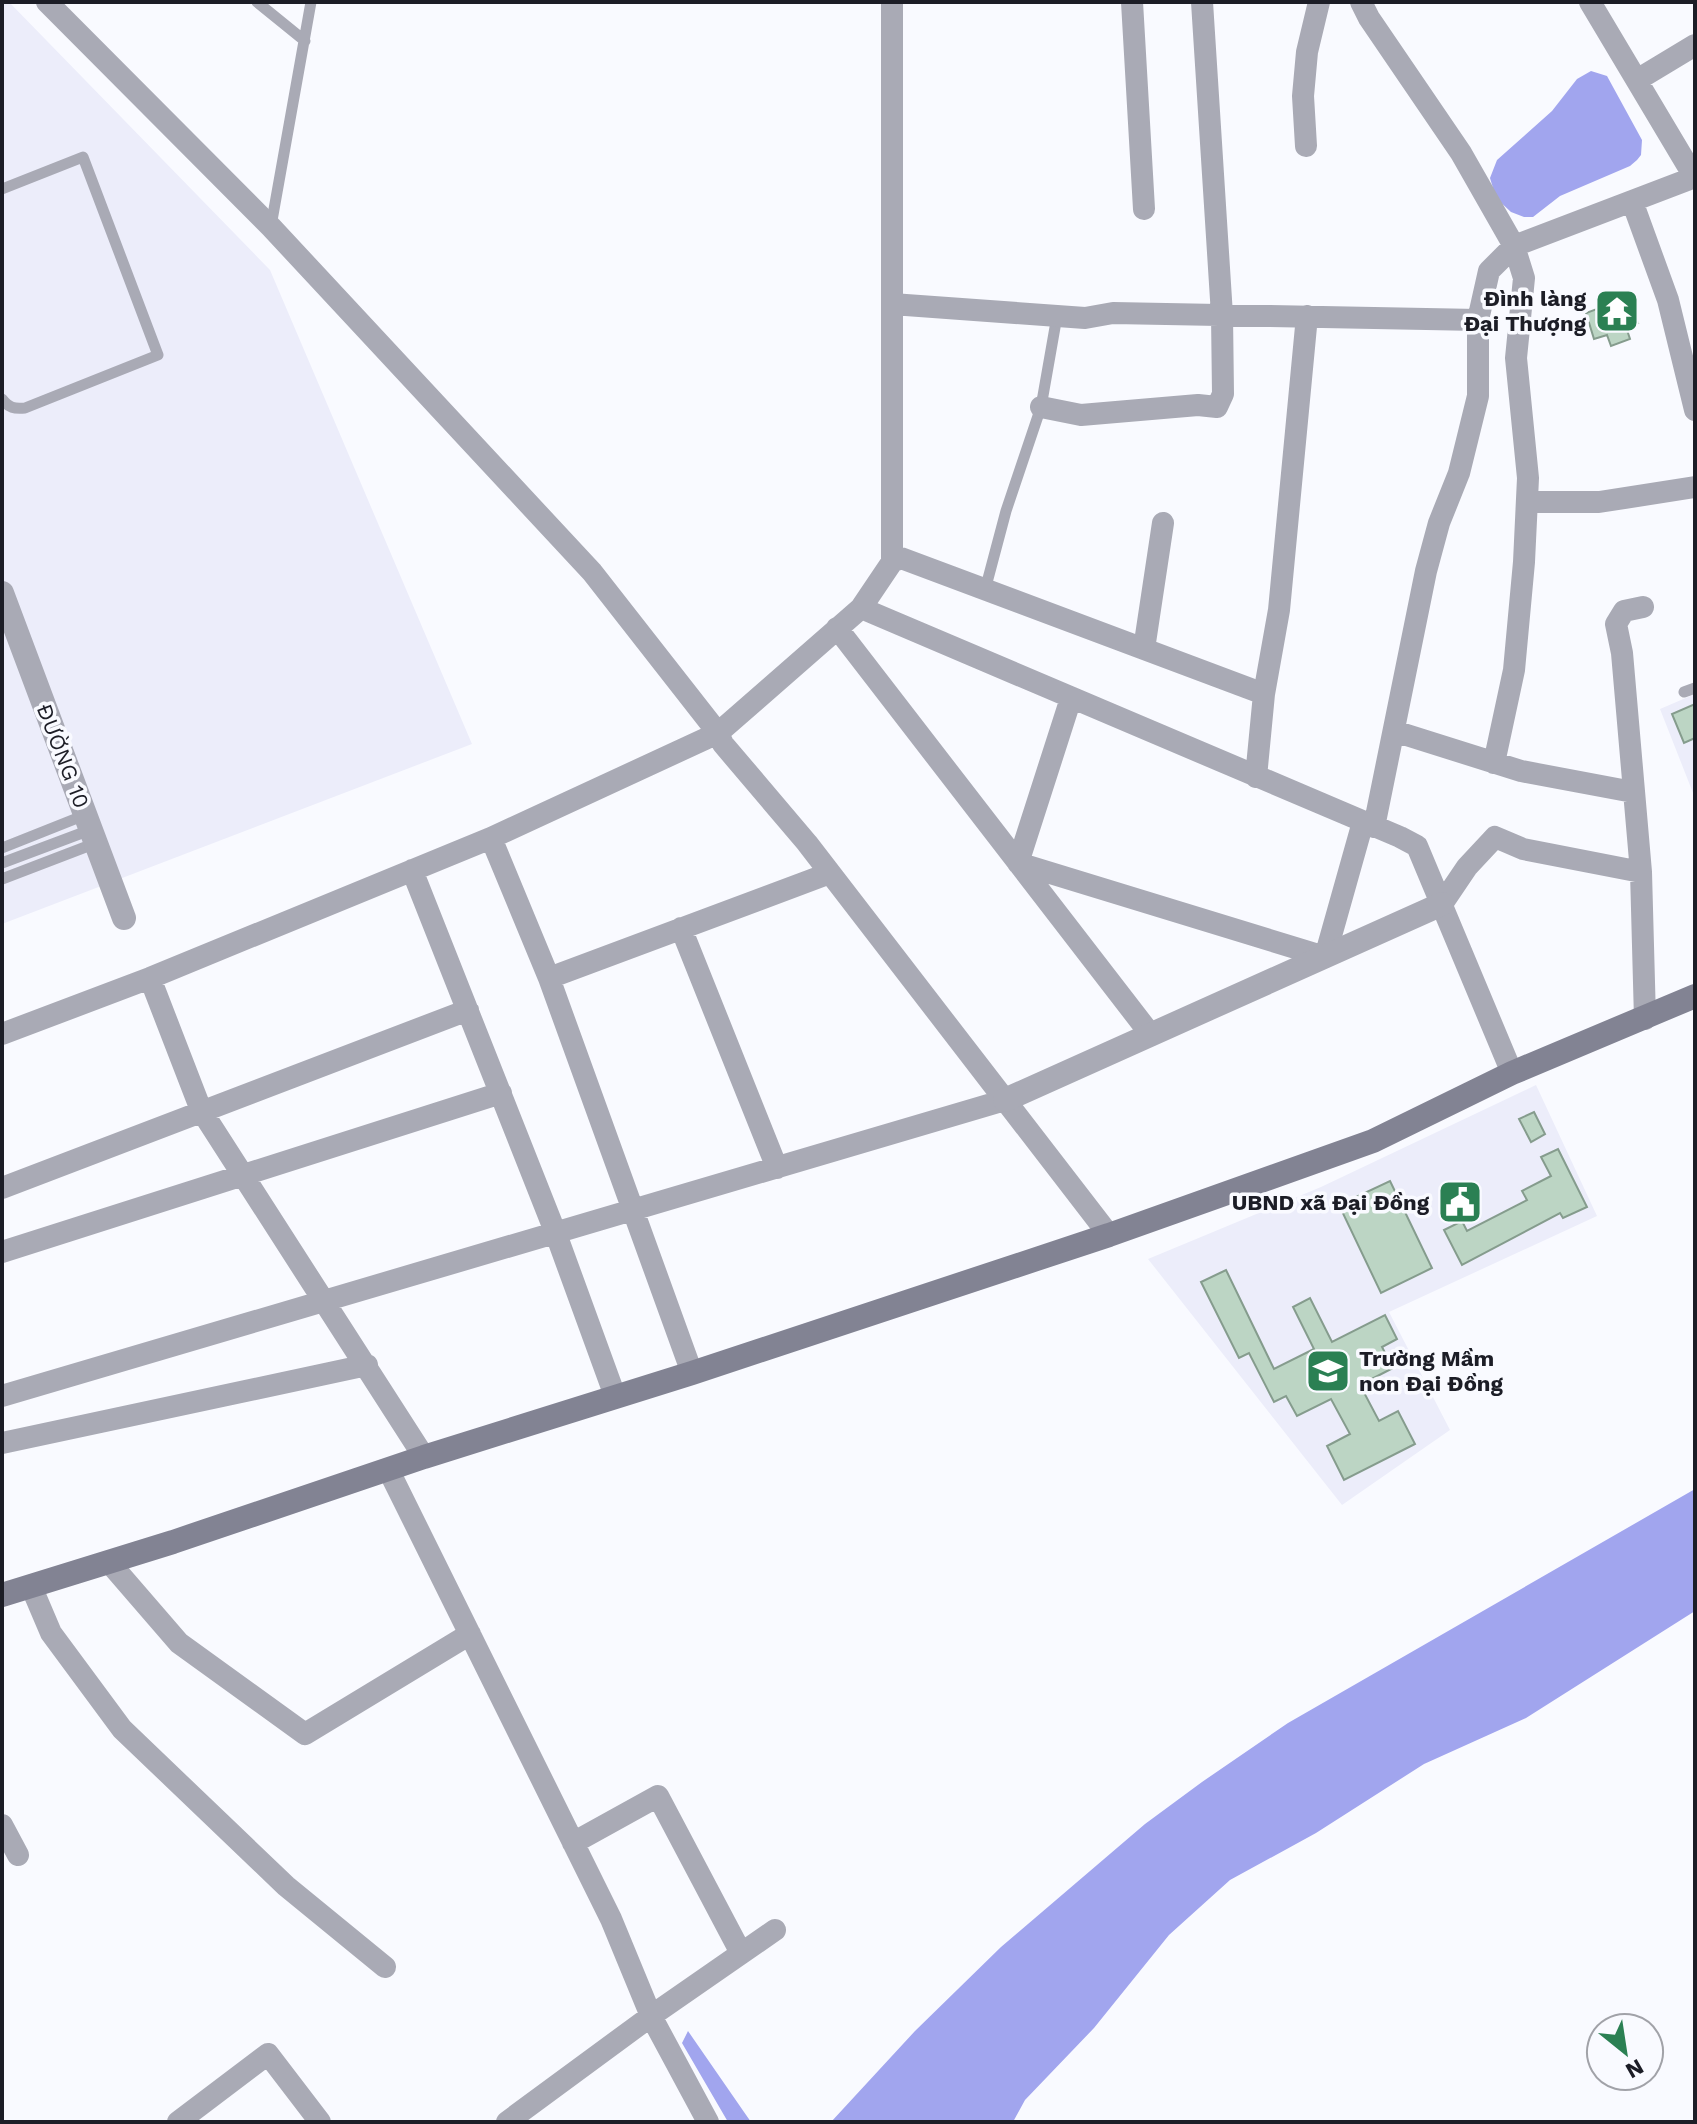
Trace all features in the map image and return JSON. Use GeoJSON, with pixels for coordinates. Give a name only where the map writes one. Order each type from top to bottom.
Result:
{"type":"FeatureCollection","features":[{"type":"Feature","properties":{"kind":"main road"},"geometry":{"type":"LineString","coordinates":[[2,1595],[1109,1235],[1373,1141],[1512,1073],[1695,996]]}},
{"type":"Feature","properties":{"kind":"street"},"geometry":{"type":"LineString","coordinates":[[47,2],[271,227],[592,572],[718,733],[723,744],[830,873],[1109,1235]]}},
{"type":"Feature","properties":{"kind":"street"},"geometry":{"type":"LineString","coordinates":[[892,2],[892,562]]}},
{"type":"Feature","properties":{"kind":"street"},"geometry":{"type":"LineString","coordinates":[[1132,2],[1144,209]]}},
{"type":"Feature","properties":{"kind":"street"},"geometry":{"type":"LineString","coordinates":[[1041,407],[1081,415],[1198,405],[1217,407],[1223,394],[1222,315],[1202,2]]}},
{"type":"Feature","properties":{"kind":"street"},"geometry":{"type":"LineString","coordinates":[[1306,146],[1303,96],[1307,52],[1319,2]]}},
{"type":"Feature","properties":{"kind":"street"},"geometry":{"type":"LineString","coordinates":[[1361,2],[1461,153],[1514,246],[1524,278],[1516,358],[1528,478],[1527,502],[1514,670],[1494,763]]}},
{"type":"Feature","properties":{"kind":"street"},"geometry":{"type":"LineString","coordinates":[[1325,957],[1369,824],[1394,731],[1426,571],[1439,523],[1459,473],[1478,396],[1478,320],[1489,271],[1514,246],[1695,177],[1590,2]]}},
{"type":"Feature","properties":{"kind":"street"},"geometry":{"type":"LineString","coordinates":[[1637,80],[1695,45]]}},
{"type":"Feature","properties":{"kind":"street"},"geometry":{"type":"LineString","coordinates":[[1632,201],[1668,300],[1695,410]]}},
{"type":"Feature","properties":{"kind":"street"},"geometry":{"type":"LineString","coordinates":[[892,304],[1085,318],[1113,313],[1478,320]]}},
{"type":"Feature","properties":{"kind":"street"},"geometry":{"type":"LineString","coordinates":[[1256,777],[1264,694],[1279,610],[1307,316]]}},
{"type":"Feature","properties":{"kind":"street"},"geometry":{"type":"LineString","coordinates":[[1527,502],[1599,502],[1695,487]]}},
{"type":"Feature","properties":{"kind":"street"},"geometry":{"type":"LineString","coordinates":[[1144,649],[1163,523]]}},
{"type":"Feature","properties":{"kind":"street"},"geometry":{"type":"LineString","coordinates":[[2,1034],[150,978],[491,838],[718,733],[861,608],[892,562],[901,558],[1264,694]]}},
{"type":"Feature","properties":{"kind":"street","name":"ĐƯỜNG 10"},"geometry":{"type":"LineString","coordinates":[[2,593],[124,918]]}},
{"type":"Feature","properties":{"kind":"street"},"geometry":{"type":"LineString","coordinates":[[1643,607],[1624,611],[1616,624],[1622,653],[1641,872],[1645,1019]]}},
{"type":"Feature","properties":{"kind":"street"},"geometry":{"type":"LineString","coordinates":[[861,608],[1417,846],[1512,1073]]}},
{"type":"Feature","properties":{"kind":"street"},"geometry":{"type":"LineString","coordinates":[[837,628],[1151,1035]]}},
{"type":"Feature","properties":{"kind":"street"},"geometry":{"type":"LineString","coordinates":[[1018,863],[1071,698]]}},
{"type":"Feature","properties":{"kind":"street"},"geometry":{"type":"LineString","coordinates":[[1394,731],[1521,771],[1633,792]]}},
{"type":"Feature","properties":{"kind":"street"},"geometry":{"type":"LineString","coordinates":[[2,1396],[1005,1100],[1442,904],[1467,867],[1495,837],[1523,849],[1641,872]]}},
{"type":"Feature","properties":{"kind":"street"},"geometry":{"type":"LineString","coordinates":[[491,838],[549,978],[692,1373]]}},
{"type":"Feature","properties":{"kind":"street"},"geometry":{"type":"LineString","coordinates":[[1018,863],[1325,957]]}},
{"type":"Feature","properties":{"kind":"street"},"geometry":{"type":"LineString","coordinates":[[412,870],[556,1234],[615,1396]]}},
{"type":"Feature","properties":{"kind":"street"},"geometry":{"type":"LineString","coordinates":[[549,978],[830,873]]}},
{"type":"Feature","properties":{"kind":"street"},"geometry":{"type":"LineString","coordinates":[[681,928],[777,1168]]}},
{"type":"Feature","properties":{"kind":"street"},"geometry":{"type":"LineString","coordinates":[[150,978],[202,1112],[424,1457]]}},
{"type":"Feature","properties":{"kind":"street"},"geometry":{"type":"LineString","coordinates":[[2,1188],[468,1010]]}},
{"type":"Feature","properties":{"kind":"street"},"geometry":{"type":"LineString","coordinates":[[2,1252],[501,1093]]}},
{"type":"Feature","properties":{"kind":"street"},"geometry":{"type":"LineString","coordinates":[[2,1443],[367,1365]]}},
{"type":"Feature","properties":{"kind":"street"},"geometry":{"type":"LineString","coordinates":[[388,1469],[611,1919],[651,2016],[708,2122]]}},
{"type":"Feature","properties":{"kind":"street"},"geometry":{"type":"LineString","coordinates":[[109,1562],[179,1643],[305,1734],[470,1634]]}},
{"type":"Feature","properties":{"kind":"street"},"geometry":{"type":"LineString","coordinates":[[31,1586],[51,1633],[122,1729],[286,1886],[385,1967]]}},
{"type":"Feature","properties":{"kind":"street"},"geometry":{"type":"LineString","coordinates":[[573,1843],[658,1796],[741,1953]]}},
{"type":"Feature","properties":{"kind":"street"},"geometry":{"type":"LineString","coordinates":[[2,1825],[18,1855]]}},
{"type":"Feature","properties":{"kind":"street"},"geometry":{"type":"LineString","coordinates":[[507,2122],[775,1930]]}},
{"type":"Feature","properties":{"kind":"street"},"geometry":{"type":"LineString","coordinates":[[187,2120],[268,2054],[320,2122]]}},
{"type":"Feature","properties":{"kind":"lane"},"geometry":{"type":"LineString","coordinates":[[257,2],[305,41]]}},
{"type":"Feature","properties":{"kind":"lane"},"geometry":{"type":"LineString","coordinates":[[271,227],[311,2]]}},
{"type":"Feature","properties":{"kind":"lane"},"geometry":{"type":"LineString","coordinates":[[2,189],[83,157],[158,355],[25,408],[7,406],[2,399]]}},
{"type":"Feature","properties":{"kind":"lane"},"geometry":{"type":"LineString","coordinates":[[985,590],[1006,511],[1041,407],[1057,316]]}},
{"type":"Feature","properties":{"kind":"lane"},"geometry":{"type":"LineString","coordinates":[[2,848],[91,829]]}},
{"type":"Feature","properties":{"kind":"lane"},"geometry":{"type":"LineString","coordinates":[[2,863],[91,829]]}},
{"type":"Feature","properties":{"kind":"lane"},"geometry":{"type":"LineString","coordinates":[[2,879],[91,829]]}},
{"type":"Feature","properties":{"kind":"shaded area"},"geometry":{"type":"Polygon","coordinates":[[[2,2],[9,2],[270,270],[472,744],[2,924],[2,2]]]}},
{"type":"Feature","properties":{"kind":"shaded area"},"geometry":{"type":"Polygon","coordinates":[[[1695,694],[1695,798],[1660,709],[1695,694]]]}},
{"type":"Feature","properties":{"kind":"shaded area"},"geometry":{"type":"Polygon","coordinates":[[[1536,1085],[1597,1216],[1389,1312],[1450,1430],[1342,1505],[1148,1259],[1321,1187],[1536,1085]]]}},
{"type":"Feature","properties":{"kind":"water"},"geometry":{"type":"Polygon","coordinates":[[[1591,71],[1607,76],[1642,140],[1641,155],[1630,166],[1560,196],[1533,217],[1511,212],[1496,198],[1490,178],[1497,160],[1552,111],[1577,79],[1591,71]]]}},
{"type":"Feature","properties":{"kind":"water"},"geometry":{"type":"Polygon","coordinates":[[[1695,1489],[1695,1611],[1526,1718],[1424,1764],[1316,1833],[1230,1880],[1169,1935],[1094,2028],[1025,2100],[1013,2122],[831,2122],[915,2031],[1001,1947],[1145,1824],[1202,1782],[1288,1723],[1695,1489]]]}},
{"type":"Feature","properties":{"kind":"water"},"geometry":{"type":"Polygon","coordinates":[[[688,2031],[751,2122],[728,2122],[682,2043],[688,2031]]]}},
{"type":"Feature","properties":{"kind":"building"},"geometry":{"type":"Polygon","coordinates":[[[1629,297],[1638,323],[1626,327],[1630,339],[1611,346],[1607,335],[1594,339],[1586,313],[1629,297]]]}},
{"type":"Feature","properties":{"kind":"building"},"geometry":{"type":"Polygon","coordinates":[[[1695,704],[1695,738],[1684,743],[1672,714],[1695,704]]]}},
{"type":"Feature","properties":{"kind":"building"},"geometry":{"type":"Polygon","coordinates":[[[1534,1112],[1545,1134],[1531,1142],[1519,1119],[1534,1112]]]}},
{"type":"Feature","properties":{"kind":"building"},"geometry":{"type":"Polygon","coordinates":[[[1558,1149],[1587,1207],[1563,1218],[1560,1213],[1462,1265],[1444,1230],[1462,1221],[1467,1231],[1527,1200],[1522,1191],[1551,1176],[1541,1157],[1558,1149]]]}},
{"type":"Feature","properties":{"kind":"building"},"geometry":{"type":"Polygon","coordinates":[[[1390,1181],[1432,1268],[1381,1293],[1339,1205],[1390,1181]]]}},
{"type":"Feature","properties":{"kind":"building"},"geometry":{"type":"Polygon","coordinates":[[[1226,1270],[1274,1369],[1314,1349],[1293,1307],[1310,1298],[1332,1342],[1385,1315],[1397,1339],[1382,1347],[1393,1368],[1360,1385],[1379,1421],[1398,1411],[1415,1444],[1344,1480],[1327,1446],[1350,1434],[1331,1399],[1297,1416],[1286,1396],[1274,1402],[1249,1353],[1239,1358],[1201,1282],[1226,1270]]]}},
{"type":"Feature","properties":{"kind":"place","name":"Đình làng Đại Thượng"},"geometry":{"type":"Point","coordinates":[1617,311]}},
{"type":"Feature","properties":{"kind":"place","name":"UBND xã Đại Đồng"},"geometry":{"type":"Point","coordinates":[1460,1202]}},
{"type":"Feature","properties":{"kind":"place","name":"Trường Mầm non Đại Đồng"},"geometry":{"type":"Point","coordinates":[1328,1371]}}]}
